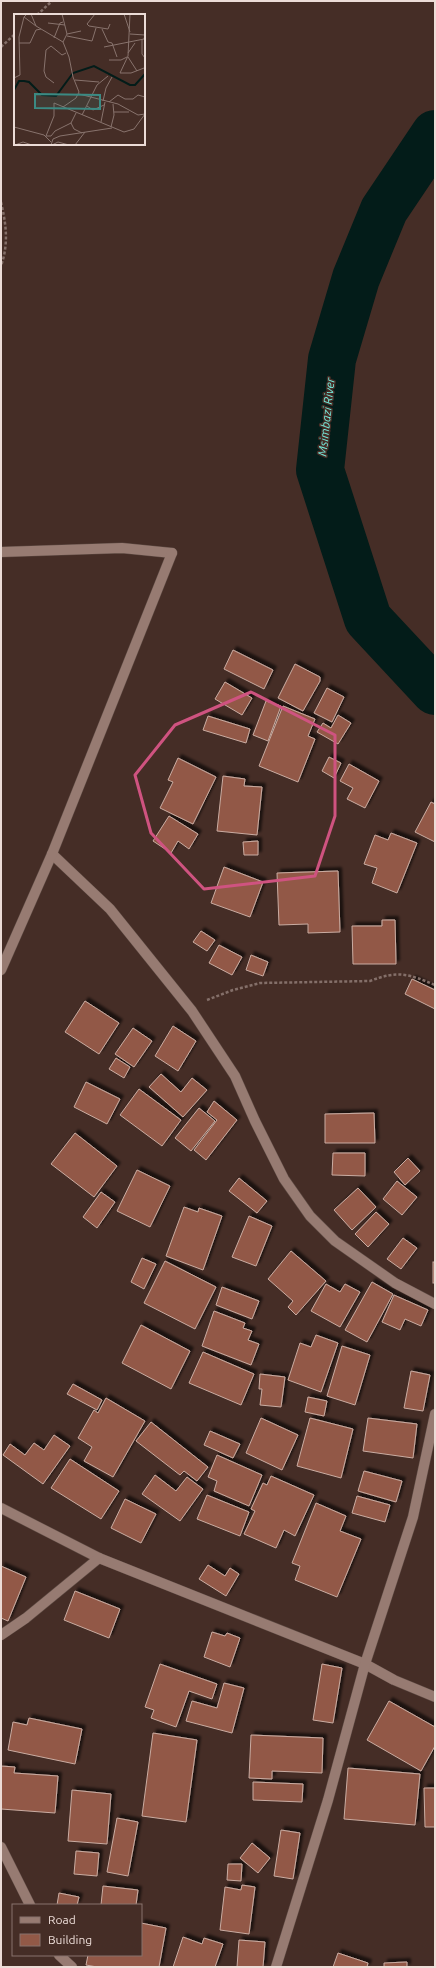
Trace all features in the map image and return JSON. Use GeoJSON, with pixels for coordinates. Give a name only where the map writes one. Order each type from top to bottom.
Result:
{"type":"FeatureCollection","features":[{"type":"Feature","properties":{"kind":"street"},"geometry":{"type":"LineString","coordinates":[[1,552],[122,548],[172,553],[52,854],[1,970]]}},
{"type":"Feature","properties":{"kind":"street"},"geometry":{"type":"LineString","coordinates":[[52,854],[110,909],[192,1011],[235,1076],[254,1121],[284,1179],[310,1216],[335,1241],[396,1283],[435,1304]]}},
{"type":"Feature","properties":{"kind":"street"},"geometry":{"type":"LineString","coordinates":[[276,1967],[328,1800],[365,1664],[413,1517],[435,1414]]}},
{"type":"Feature","properties":{"kind":"street"},"geometry":{"type":"LineString","coordinates":[[1,1508],[99,1558],[365,1664],[394,1680],[435,1697]]}},
{"type":"Feature","properties":{"kind":"street"},"geometry":{"type":"LineString","coordinates":[[1,1635],[26,1618],[99,1558]]}},
{"type":"Feature","properties":{"kind":"street"},"geometry":{"type":"LineString","coordinates":[[1,1847],[30,1904]]}},
{"type":"Feature","properties":{"kind":"street"},"geometry":{"type":"LineString","coordinates":[[60,1956],[72,1967]]}},
{"type":"Feature","properties":{"kind":"path"},"geometry":{"type":"LineString","coordinates":[[38,14],[52,1]]}},
{"type":"Feature","properties":{"kind":"path"},"geometry":{"type":"LineString","coordinates":[[1,47],[14,35]]}},
{"type":"Feature","properties":{"kind":"path"},"geometry":{"type":"LineString","coordinates":[[1,202],[7,230],[5,254],[1,266]]}},
{"type":"Feature","properties":{"kind":"path"},"geometry":{"type":"LineString","coordinates":[[192,1011],[211,997],[260,983],[370,980],[387,974],[410,975],[435,985]]}},
{"type":"Feature","properties":{"kind":"highlighted area"},"geometry":{"type":"Polygon","coordinates":[[[251,692],[335,735],[335,816],[315,876],[204,889],[151,833],[135,775],[175,725],[251,692]]]}},
{"type":"Feature","properties":{"kind":"building"},"geometry":{"type":"Polygon","coordinates":[[[233,650],[273,670],[264,689],[224,669],[233,650]]]}},
{"type":"Feature","properties":{"kind":"building"},"geometry":{"type":"Polygon","coordinates":[[[295,664],[320,677],[320,681],[303,711],[278,698],[295,664]]]}},
{"type":"Feature","properties":{"kind":"building"},"geometry":{"type":"Polygon","coordinates":[[[225,682],[252,698],[242,715],[215,699],[225,682]]]}},
{"type":"Feature","properties":{"kind":"building"},"geometry":{"type":"Polygon","coordinates":[[[327,688],[344,697],[332,722],[314,713],[327,688]]]}},
{"type":"Feature","properties":{"kind":"building"},"geometry":{"type":"Polygon","coordinates":[[[266,701],[281,706],[268,741],[253,735],[266,701]]]}},
{"type":"Feature","properties":{"kind":"building"},"geometry":{"type":"Polygon","coordinates":[[[283,706],[315,719],[308,736],[315,739],[298,782],[259,766],[283,706]]]}},
{"type":"Feature","properties":{"kind":"building"},"geometry":{"type":"Polygon","coordinates":[[[338,715],[351,723],[338,744],[317,732],[323,723],[331,728],[338,715]]]}},
{"type":"Feature","properties":{"kind":"building"},"geometry":{"type":"Polygon","coordinates":[[[208,716],[250,729],[246,743],[203,730],[208,716]]]}},
{"type":"Feature","properties":{"kind":"building"},"geometry":{"type":"Polygon","coordinates":[[[329,757],[341,763],[334,778],[322,771],[329,757]]]}},
{"type":"Feature","properties":{"kind":"building"},"geometry":{"type":"Polygon","coordinates":[[[178,758],[216,777],[193,824],[160,808],[173,782],[168,780],[178,758]]]}},
{"type":"Feature","properties":{"kind":"building"},"geometry":{"type":"Polygon","coordinates":[[[349,764],[379,781],[365,808],[347,799],[353,788],[340,781],[349,764]]]}},
{"type":"Feature","properties":{"kind":"building"},"geometry":{"type":"Polygon","coordinates":[[[223,776],[245,779],[244,786],[262,787],[257,835],[217,831],[223,776]]]}},
{"type":"Feature","properties":{"kind":"building"},"geometry":{"type":"Polygon","coordinates":[[[431,802],[435,804],[435,842],[415,832],[431,802]]]}},
{"type":"Feature","properties":{"kind":"building"},"geometry":{"type":"Polygon","coordinates":[[[169,816],[198,834],[189,849],[178,841],[171,853],[153,841],[169,816]]]}},
{"type":"Feature","properties":{"kind":"building"},"geometry":{"type":"Polygon","coordinates":[[[391,833],[417,843],[397,893],[372,883],[377,868],[364,864],[375,835],[388,840],[391,833]]]}},
{"type":"Feature","properties":{"kind":"building"},"geometry":{"type":"Polygon","coordinates":[[[258,841],[258,855],[244,855],[243,842],[258,841]]]}},
{"type":"Feature","properties":{"kind":"building"},"geometry":{"type":"Polygon","coordinates":[[[224,867],[263,882],[250,917],[211,903],[224,867]]]}},
{"type":"Feature","properties":{"kind":"building"},"geometry":{"type":"Polygon","coordinates":[[[338,871],[340,932],[308,933],[308,924],[279,925],[277,873],[338,871]]]}},
{"type":"Feature","properties":{"kind":"building"},"geometry":{"type":"Polygon","coordinates":[[[382,920],[395,920],[396,964],[353,964],[352,926],[382,926],[382,920]]]}},
{"type":"Feature","properties":{"kind":"building"},"geometry":{"type":"Polygon","coordinates":[[[201,931],[215,940],[207,951],[193,942],[201,931]]]}},
{"type":"Feature","properties":{"kind":"building"},"geometry":{"type":"Polygon","coordinates":[[[219,945],[242,957],[232,975],[209,963],[219,945]]]}},
{"type":"Feature","properties":{"kind":"building"},"geometry":{"type":"Polygon","coordinates":[[[251,955],[268,962],[263,976],[246,970],[251,955]]]}},
{"type":"Feature","properties":{"kind":"building"},"geometry":{"type":"Polygon","coordinates":[[[412,979],[435,990],[435,1009],[405,994],[412,979]]]}},
{"type":"Feature","properties":{"kind":"building"},"geometry":{"type":"Polygon","coordinates":[[[85,1001],[119,1023],[99,1054],[65,1032],[85,1001]]]}},
{"type":"Feature","properties":{"kind":"building"},"geometry":{"type":"Polygon","coordinates":[[[173,1026],[196,1041],[178,1071],[155,1056],[173,1026]]]}},
{"type":"Feature","properties":{"kind":"building"},"geometry":{"type":"Polygon","coordinates":[[[133,1028],[152,1041],[134,1067],[115,1054],[133,1028]]]}},
{"type":"Feature","properties":{"kind":"building"},"geometry":{"type":"Polygon","coordinates":[[[116,1058],[130,1067],[124,1078],[109,1069],[116,1058]]]}},
{"type":"Feature","properties":{"kind":"building"},"geometry":{"type":"Polygon","coordinates":[[[161,1074],[181,1092],[192,1078],[207,1090],[183,1117],[149,1087],[161,1074]]]}},
{"type":"Feature","properties":{"kind":"building"},"geometry":{"type":"Polygon","coordinates":[[[86,1082],[120,1099],[107,1124],[74,1107],[86,1082]]]}},
{"type":"Feature","properties":{"kind":"building"},"geometry":{"type":"Polygon","coordinates":[[[139,1089],[181,1120],[162,1146],[120,1115],[139,1089]]]}},
{"type":"Feature","properties":{"kind":"building"},"geometry":{"type":"Polygon","coordinates":[[[214,1101],[237,1120],[206,1160],[194,1150],[217,1120],[207,1112],[214,1101]]]}},
{"type":"Feature","properties":{"kind":"building"},"geometry":{"type":"Polygon","coordinates":[[[199,1108],[215,1121],[191,1151],[175,1138],[199,1108]]]}},
{"type":"Feature","properties":{"kind":"building"},"geometry":{"type":"Polygon","coordinates":[[[374,1113],[375,1143],[325,1143],[325,1114],[374,1113]]]}},
{"type":"Feature","properties":{"kind":"building"},"geometry":{"type":"Polygon","coordinates":[[[75,1133],[117,1166],[94,1197],[51,1164],[75,1133]]]}},
{"type":"Feature","properties":{"kind":"building"},"geometry":{"type":"Polygon","coordinates":[[[333,1153],[365,1153],[365,1176],[332,1175],[333,1153]]]}},
{"type":"Feature","properties":{"kind":"building"},"geometry":{"type":"Polygon","coordinates":[[[408,1158],[420,1171],[405,1185],[394,1172],[408,1158]]]}},
{"type":"Feature","properties":{"kind":"building"},"geometry":{"type":"Polygon","coordinates":[[[137,1170],[170,1186],[150,1227],[117,1211],[137,1170]]]}},
{"type":"Feature","properties":{"kind":"building"},"geometry":{"type":"Polygon","coordinates":[[[239,1178],[267,1201],[257,1213],[229,1191],[239,1178]]]}},
{"type":"Feature","properties":{"kind":"building"},"geometry":{"type":"Polygon","coordinates":[[[397,1181],[417,1197],[402,1215],[383,1199],[397,1181]]]}},
{"type":"Feature","properties":{"kind":"building"},"geometry":{"type":"Polygon","coordinates":[[[358,1188],[376,1207],[352,1230],[334,1210],[358,1188]]]}},
{"type":"Feature","properties":{"kind":"building"},"geometry":{"type":"Polygon","coordinates":[[[101,1192],[115,1202],[97,1228],[83,1217],[101,1192]]]}},
{"type":"Feature","properties":{"kind":"building"},"geometry":{"type":"Polygon","coordinates":[[[184,1207],[198,1212],[199,1208],[222,1216],[203,1270],[166,1256],[184,1207]]]}},
{"type":"Feature","properties":{"kind":"building"},"geometry":{"type":"Polygon","coordinates":[[[376,1212],[389,1224],[368,1247],[355,1234],[376,1212]]]}},
{"type":"Feature","properties":{"kind":"building"},"geometry":{"type":"Polygon","coordinates":[[[249,1216],[272,1226],[256,1266],[232,1257],[249,1216]]]}},
{"type":"Feature","properties":{"kind":"building"},"geometry":{"type":"Polygon","coordinates":[[[403,1238],[417,1248],[401,1269],[387,1259],[403,1238]]]}},
{"type":"Feature","properties":{"kind":"building"},"geometry":{"type":"Polygon","coordinates":[[[291,1251],[326,1281],[296,1315],[288,1307],[293,1301],[268,1279],[291,1251]]]}},
{"type":"Feature","properties":{"kind":"building"},"geometry":{"type":"Polygon","coordinates":[[[142,1258],[156,1264],[144,1289],[131,1282],[142,1258]]]}},
{"type":"Feature","properties":{"kind":"building"},"geometry":{"type":"Polygon","coordinates":[[[165,1261],[216,1287],[195,1329],[144,1303],[165,1261]]]}},
{"type":"Feature","properties":{"kind":"building"},"geometry":{"type":"Polygon","coordinates":[[[433,1262],[435,1262],[435,1283],[433,1283],[433,1262]]]}},
{"type":"Feature","properties":{"kind":"building"},"geometry":{"type":"Polygon","coordinates":[[[372,1282],[393,1294],[367,1342],[345,1330],[372,1282]]]}},
{"type":"Feature","properties":{"kind":"building"},"geometry":{"type":"Polygon","coordinates":[[[326,1284],[340,1292],[345,1284],[360,1292],[340,1327],[311,1311],[326,1284]]]}},
{"type":"Feature","properties":{"kind":"building"},"geometry":{"type":"Polygon","coordinates":[[[222,1287],[259,1301],[252,1319],[216,1305],[222,1287]]]}},
{"type":"Feature","properties":{"kind":"building"},"geometry":{"type":"Polygon","coordinates":[[[394,1295],[428,1310],[421,1326],[405,1319],[400,1330],[382,1322],[394,1295]]]}},
{"type":"Feature","properties":{"kind":"building"},"geometry":{"type":"Polygon","coordinates":[[[214,1311],[245,1323],[243,1328],[252,1331],[248,1340],[259,1344],[251,1365],[202,1346],[214,1311]]]}},
{"type":"Feature","properties":{"kind":"building"},"geometry":{"type":"Polygon","coordinates":[[[141,1325],[190,1351],[171,1389],[122,1363],[141,1325]]]}},
{"type":"Feature","properties":{"kind":"building"},"geometry":{"type":"Polygon","coordinates":[[[316,1335],[338,1343],[321,1392],[288,1380],[300,1343],[311,1347],[316,1335]]]}},
{"type":"Feature","properties":{"kind":"building"},"geometry":{"type":"Polygon","coordinates":[[[342,1346],[370,1355],[355,1405],[327,1396],[342,1346]]]}},
{"type":"Feature","properties":{"kind":"building"},"geometry":{"type":"Polygon","coordinates":[[[203,1352],[254,1374],[241,1405],[189,1383],[203,1352]]]}},
{"type":"Feature","properties":{"kind":"building"},"geometry":{"type":"Polygon","coordinates":[[[411,1371],[430,1375],[423,1411],[404,1408],[411,1371]]]}},
{"type":"Feature","properties":{"kind":"building"},"geometry":{"type":"Polygon","coordinates":[[[260,1374],[285,1377],[281,1407],[260,1405],[262,1389],[259,1389],[260,1374]]]}},
{"type":"Feature","properties":{"kind":"building"},"geometry":{"type":"Polygon","coordinates":[[[73,1384],[102,1400],[97,1410],[67,1394],[73,1384]]]}},
{"type":"Feature","properties":{"kind":"building"},"geometry":{"type":"Polygon","coordinates":[[[308,1397],[327,1401],[324,1416],[305,1412],[308,1397]]]}},
{"type":"Feature","properties":{"kind":"building"},"geometry":{"type":"Polygon","coordinates":[[[106,1398],[145,1421],[113,1477],[84,1461],[92,1447],[78,1438],[94,1410],[98,1413],[106,1398]]]}},
{"type":"Feature","properties":{"kind":"building"},"geometry":{"type":"Polygon","coordinates":[[[261,1418],[298,1435],[282,1470],[246,1453],[261,1418]]]}},
{"type":"Feature","properties":{"kind":"building"},"geometry":{"type":"Polygon","coordinates":[[[310,1418],[353,1429],[341,1478],[297,1466],[310,1418]]]}},
{"type":"Feature","properties":{"kind":"building"},"geometry":{"type":"Polygon","coordinates":[[[368,1418],[417,1424],[413,1458],[363,1451],[368,1418]]]}},
{"type":"Feature","properties":{"kind":"building"},"geometry":{"type":"Polygon","coordinates":[[[151,1422],[208,1467],[197,1481],[184,1471],[180,1475],[136,1441],[151,1422]]]}},
{"type":"Feature","properties":{"kind":"building"},"geometry":{"type":"Polygon","coordinates":[[[210,1431],[240,1444],[233,1458],[204,1445],[210,1431]]]}},
{"type":"Feature","properties":{"kind":"building"},"geometry":{"type":"Polygon","coordinates":[[[54,1435],[70,1446],[43,1484],[3,1455],[10,1444],[25,1455],[34,1443],[44,1450],[54,1435]]]}},
{"type":"Feature","properties":{"kind":"building"},"geometry":{"type":"Polygon","coordinates":[[[217,1455],[262,1475],[249,1506],[214,1491],[217,1481],[208,1477],[217,1455]]]}},
{"type":"Feature","properties":{"kind":"building"},"geometry":{"type":"Polygon","coordinates":[[[70,1459],[119,1491],[101,1519],[51,1488],[70,1459]]]}},
{"type":"Feature","properties":{"kind":"building"},"geometry":{"type":"Polygon","coordinates":[[[364,1471],[402,1481],[396,1502],[358,1491],[364,1471]]]}},
{"type":"Feature","properties":{"kind":"building"},"geometry":{"type":"Polygon","coordinates":[[[155,1475],[176,1491],[187,1477],[203,1489],[180,1521],[142,1494],[155,1475]]]}},
{"type":"Feature","properties":{"kind":"building"},"geometry":{"type":"Polygon","coordinates":[[[271,1476],[314,1495],[295,1536],[284,1530],[276,1548],[244,1534],[255,1511],[251,1509],[263,1483],[267,1485],[271,1476]]]}},
{"type":"Feature","properties":{"kind":"building"},"geometry":{"type":"Polygon","coordinates":[[[207,1495],[249,1512],[240,1536],[197,1519],[207,1495]]]}},
{"type":"Feature","properties":{"kind":"building"},"geometry":{"type":"Polygon","coordinates":[[[357,1496],[390,1505],[385,1522],[352,1513],[357,1496]]]}},
{"type":"Feature","properties":{"kind":"building"},"geometry":{"type":"Polygon","coordinates":[[[125,1499],[156,1514],[141,1543],[111,1528],[125,1499]]]}},
{"type":"Feature","properties":{"kind":"building"},"geometry":{"type":"Polygon","coordinates":[[[316,1503],[346,1516],[340,1531],[361,1539],[337,1597],[295,1580],[300,1566],[292,1563],[316,1503]]]}},
{"type":"Feature","properties":{"kind":"building"},"geometry":{"type":"Polygon","coordinates":[[[208,1565],[225,1576],[230,1568],[239,1574],[226,1596],[199,1579],[208,1565]]]}},
{"type":"Feature","properties":{"kind":"building"},"geometry":{"type":"Polygon","coordinates":[[[1,1566],[26,1577],[8,1621],[1,1618],[1,1566]]]}},
{"type":"Feature","properties":{"kind":"building"},"geometry":{"type":"Polygon","coordinates":[[[75,1591],[120,1609],[109,1638],[64,1620],[75,1591]]]}},
{"type":"Feature","properties":{"kind":"building"},"geometry":{"type":"Polygon","coordinates":[[[212,1632],[225,1636],[227,1633],[240,1638],[230,1667],[204,1657],[212,1632]]]}},
{"type":"Feature","properties":{"kind":"building"},"geometry":{"type":"Polygon","coordinates":[[[160,1664],[217,1684],[212,1699],[189,1691],[176,1727],[151,1718],[154,1710],[145,1707],[160,1664]]]}},
{"type":"Feature","properties":{"kind":"building"},"geometry":{"type":"Polygon","coordinates":[[[322,1664],[342,1668],[333,1723],[313,1720],[322,1664]]]}},
{"type":"Feature","properties":{"kind":"building"},"geometry":{"type":"Polygon","coordinates":[[[224,1683],[244,1688],[232,1733],[186,1721],[192,1701],[217,1708],[224,1683]]]}},
{"type":"Feature","properties":{"kind":"building"},"geometry":{"type":"Polygon","coordinates":[[[389,1701],[435,1727],[435,1746],[421,1771],[367,1740],[389,1701]]]}},
{"type":"Feature","properties":{"kind":"building"},"geometry":{"type":"Polygon","coordinates":[[[29,1718],[82,1729],[75,1764],[8,1750],[13,1722],[27,1725],[29,1718]]]}},
{"type":"Feature","properties":{"kind":"building"},"geometry":{"type":"Polygon","coordinates":[[[153,1733],[197,1740],[186,1822],[142,1816],[153,1733]]]}},
{"type":"Feature","properties":{"kind":"building"},"geometry":{"type":"Polygon","coordinates":[[[251,1735],[323,1738],[322,1773],[272,1771],[272,1779],[249,1778],[251,1735]]]}},
{"type":"Feature","properties":{"kind":"building"},"geometry":{"type":"Polygon","coordinates":[[[1,1766],[15,1767],[14,1773],[58,1776],[55,1813],[1,1809],[1,1766]]]}},
{"type":"Feature","properties":{"kind":"building"},"geometry":{"type":"Polygon","coordinates":[[[348,1768],[420,1774],[415,1825],[344,1819],[348,1768]]]}},
{"type":"Feature","properties":{"kind":"building"},"geometry":{"type":"Polygon","coordinates":[[[253,1782],[303,1784],[302,1802],[253,1800],[253,1782]]]}},
{"type":"Feature","properties":{"kind":"building"},"geometry":{"type":"Polygon","coordinates":[[[424,1788],[435,1788],[435,1827],[425,1827],[424,1788]]]}},
{"type":"Feature","properties":{"kind":"building"},"geometry":{"type":"Polygon","coordinates":[[[72,1790],[111,1794],[107,1844],[68,1841],[72,1790]]]}},
{"type":"Feature","properties":{"kind":"building"},"geometry":{"type":"Polygon","coordinates":[[[117,1818],[138,1822],[128,1876],[107,1872],[117,1818]]]}},
{"type":"Feature","properties":{"kind":"building"},"geometry":{"type":"Polygon","coordinates":[[[281,1830],[300,1833],[293,1879],[274,1876],[281,1830]]]}},
{"type":"Feature","properties":{"kind":"building"},"geometry":{"type":"Polygon","coordinates":[[[252,1843],[270,1858],[258,1873],[240,1858],[252,1843]]]}},
{"type":"Feature","properties":{"kind":"building"},"geometry":{"type":"Polygon","coordinates":[[[76,1851],[99,1853],[97,1876],[74,1874],[76,1851]]]}},
{"type":"Feature","properties":{"kind":"building"},"geometry":{"type":"Polygon","coordinates":[[[228,1864],[242,1864],[241,1881],[227,1880],[228,1864]]]}},
{"type":"Feature","properties":{"kind":"building"},"geometry":{"type":"Polygon","coordinates":[[[242,1885],[255,1887],[249,1934],[220,1930],[225,1887],[241,1890],[242,1885]]]}},
{"type":"Feature","properties":{"kind":"building"},"geometry":{"type":"Polygon","coordinates":[[[103,1886],[138,1890],[136,1904],[101,1904],[103,1886]]]}},
{"type":"Feature","properties":{"kind":"building"},"geometry":{"type":"Polygon","coordinates":[[[59,1893],[79,1897],[77,1904],[57,1904],[59,1893]]]}},
{"type":"Feature","properties":{"kind":"building"},"geometry":{"type":"Polygon","coordinates":[[[142,1923],[166,1928],[159,1967],[97,1967],[86,1965],[88,1956],[142,1956],[142,1923]]]}},
{"type":"Feature","properties":{"kind":"building"},"geometry":{"type":"Polygon","coordinates":[[[183,1937],[202,1944],[204,1938],[223,1944],[215,1967],[173,1967],[183,1937]]]}},
{"type":"Feature","properties":{"kind":"building"},"geometry":{"type":"Polygon","coordinates":[[[239,1940],[265,1942],[263,1967],[237,1967],[239,1940]]]}},
{"type":"Feature","properties":{"kind":"building"},"geometry":{"type":"Polygon","coordinates":[[[338,1953],[368,1963],[367,1967],[333,1967],[338,1953]]]}},
{"type":"Feature","properties":{"kind":"building"},"geometry":{"type":"Polygon","coordinates":[[[407,1962],[407,1967],[384,1967],[384,1963],[407,1962]]]}},
{"type":"Feature","properties":{"kind":"waterway","name":"Msimbazi River"},"geometry":{"type":"LineString","coordinates":[[435,134],[384,210],[356,278],[332,359],[320,470],[368,619],[435,691]]}}]}
